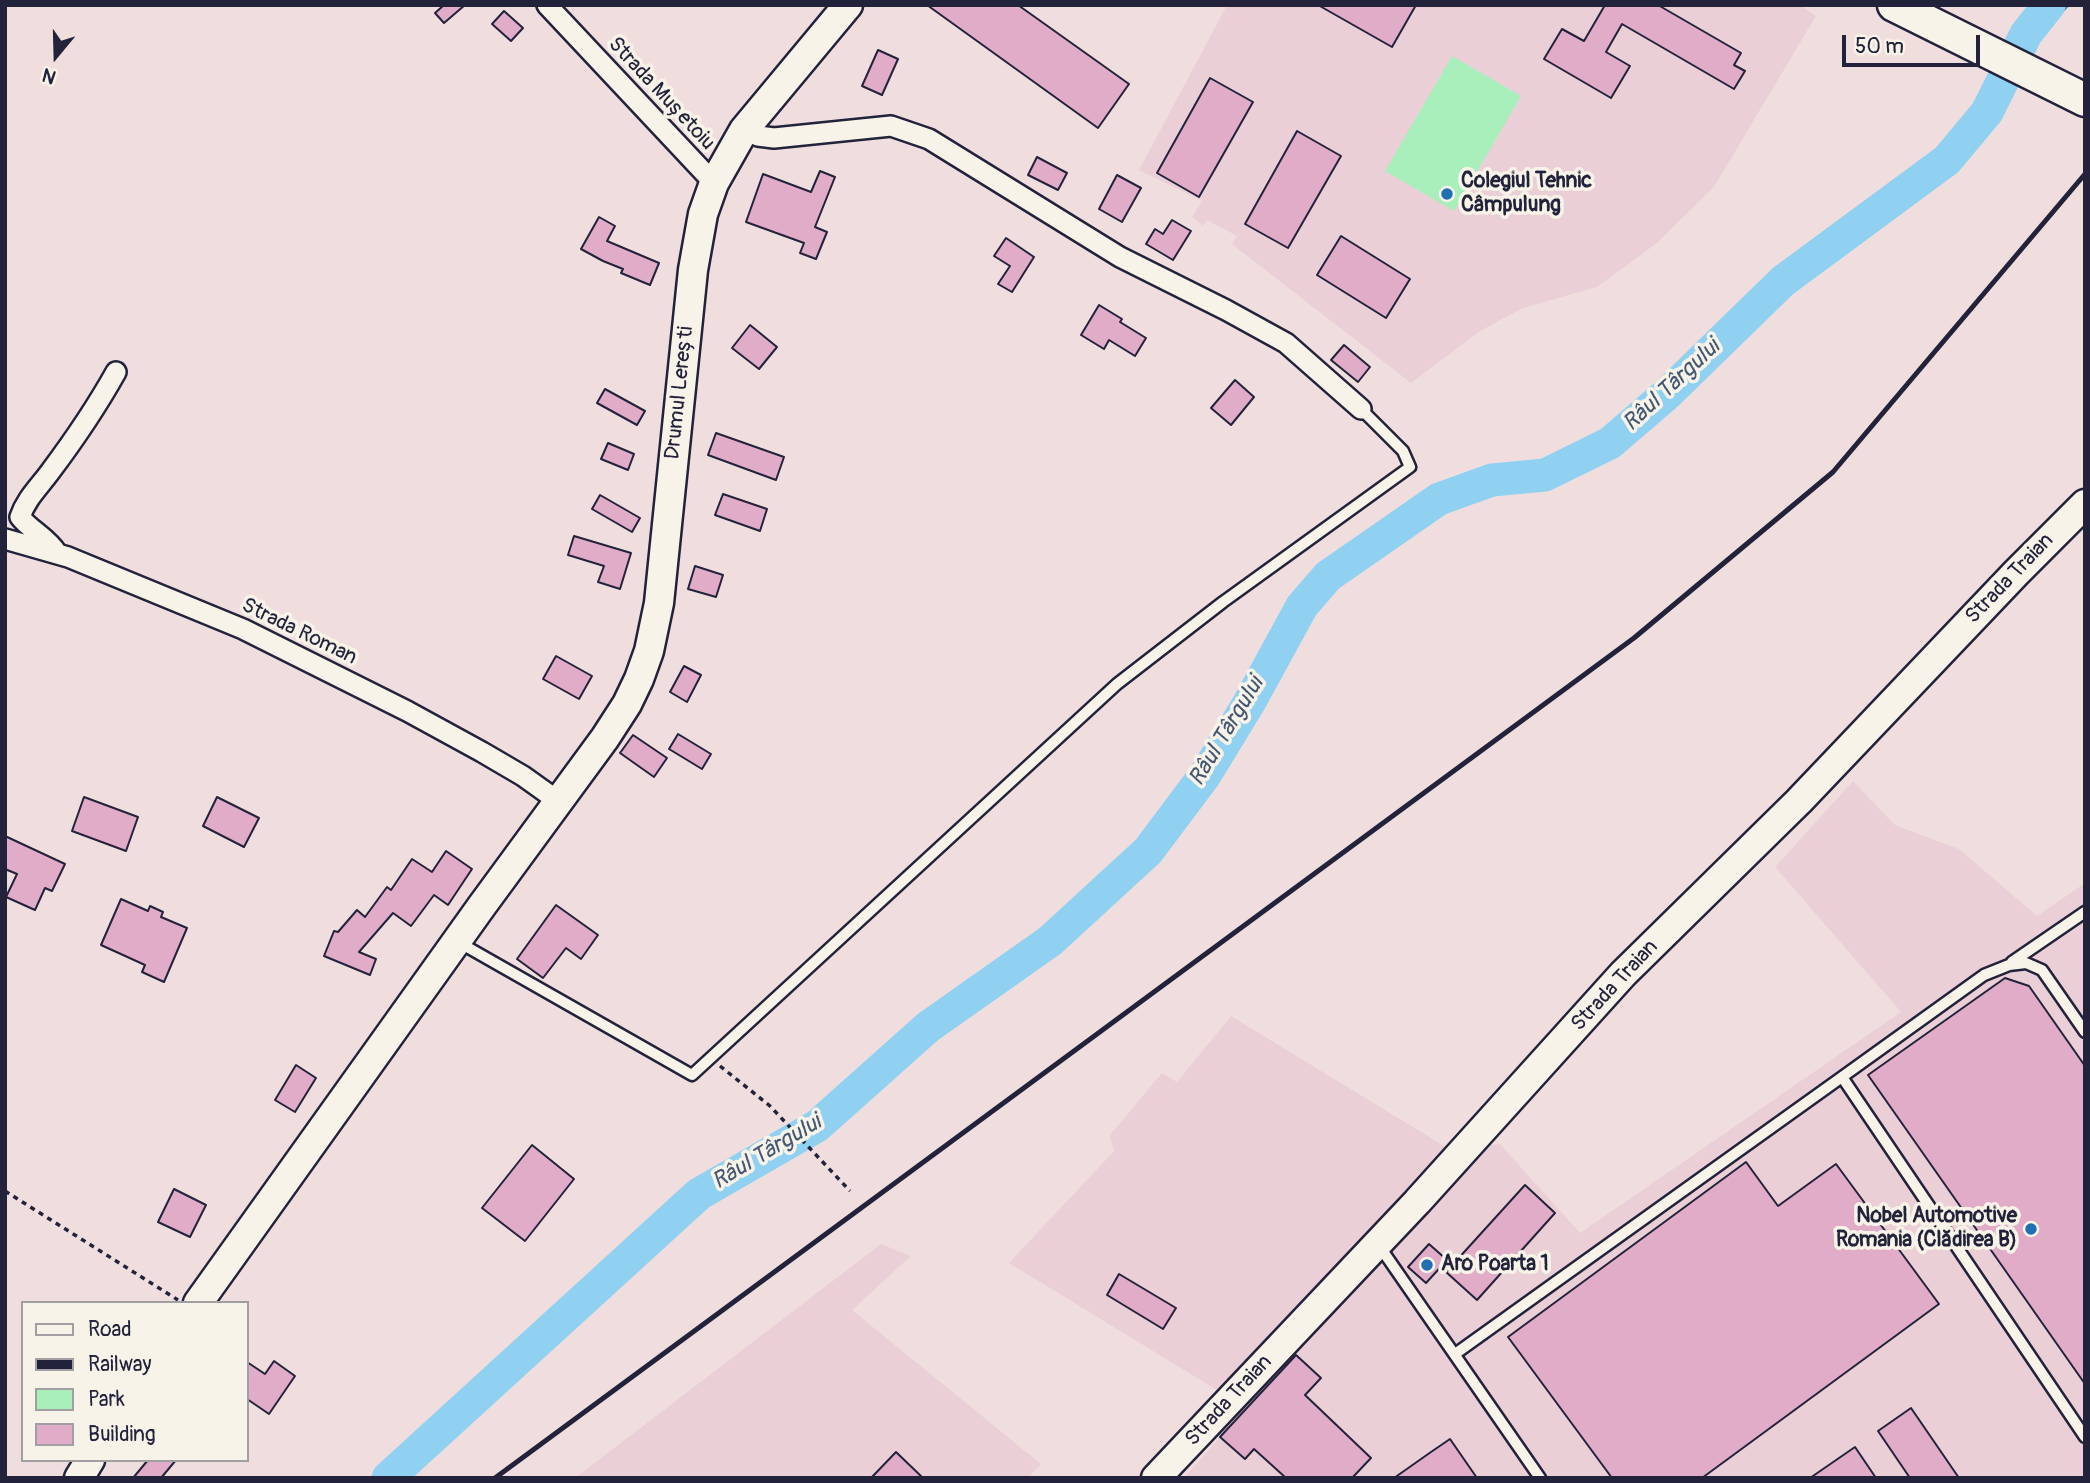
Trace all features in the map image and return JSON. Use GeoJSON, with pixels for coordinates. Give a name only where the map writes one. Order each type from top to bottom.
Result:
{"type":"FeatureCollection","features":[{"type":"Feature","properties":{"kind":"main road","name":"Drumul Lerești"},"geometry":{"type":"LineString","coordinates":[[199,1301],[605,738],[626,704],[649,651],[659,603],[692,270],[703,214],[714,183],[744,130],[848,5]]}},
{"type":"Feature","properties":{"kind":"main road"},"geometry":{"type":"LineString","coordinates":[[1894,5],[2085,100]]}},
{"type":"Feature","properties":{"kind":"main road","name":"Strada Traian"},"geometry":{"type":"LineString","coordinates":[[1156,1478],[1378,1244],[1623,974],[1799,802],[2085,503]]}},
{"type":"Feature","properties":{"kind":"main road"},"geometry":{"type":"LineString","coordinates":[[79,1478],[89,1462]]}},
{"type":"Feature","properties":{"kind":"street","name":"Strada Mușetoiu"},"geometry":{"type":"LineString","coordinates":[[547,5],[714,183]]}},
{"type":"Feature","properties":{"kind":"street"},"geometry":{"type":"LineString","coordinates":[[744,130],[758,136],[774,138],[891,126],[929,139],[1120,257],[1286,343],[1361,409]]}},
{"type":"Feature","properties":{"kind":"street"},"geometry":{"type":"LineString","coordinates":[[57,554],[52,545],[27,526],[20,517],[24,505],[51,472],[116,372]]}},
{"type":"Feature","properties":{"kind":"street","name":"Strada Roman"},"geometry":{"type":"LineString","coordinates":[[5,540],[57,554],[243,629],[482,751],[558,801]]}},
{"type":"Feature","properties":{"kind":"lane"},"geometry":{"type":"LineString","coordinates":[[457,941],[692,1075],[1117,684],[1223,602],[1410,467],[1403,451],[1361,409]]}},
{"type":"Feature","properties":{"kind":"lane"},"geometry":{"type":"LineString","coordinates":[[1455,1354],[1984,975],[2009,965],[2085,912]]}},
{"type":"Feature","properties":{"kind":"lane"},"geometry":{"type":"LineString","coordinates":[[2009,965],[2026,963],[2042,970],[2085,1032]]}},
{"type":"Feature","properties":{"kind":"lane"},"geometry":{"type":"LineString","coordinates":[[1842,1077],[2085,1437]]}},
{"type":"Feature","properties":{"kind":"lane"},"geometry":{"type":"LineString","coordinates":[[1378,1244],[1540,1478]]}},
{"type":"Feature","properties":{"kind":"path"},"geometry":{"type":"LineString","coordinates":[[710,1058],[770,1106],[850,1191]]}},
{"type":"Feature","properties":{"kind":"path"},"geometry":{"type":"LineString","coordinates":[[5,1191],[179,1301]]}},
{"type":"Feature","properties":{"kind":"shaded area","name":"Colegiul Tehnic Câmpulung"},"geometry":{"type":"Polygon","coordinates":[[[1227,5],[1800,5],[1816,16],[1714,187],[1657,243],[1597,287],[1523,308],[1480,331],[1411,383],[1232,244],[1237,236],[1207,220],[1203,226],[1192,217],[1202,201],[1139,170],[1227,5]]]}},
{"type":"Feature","properties":{"kind":"shaded area"},"geometry":{"type":"Polygon","coordinates":[[[1853,781],[1895,825],[1959,849],[2037,916],[2085,883],[2085,1478],[1184,1478],[1220,1437],[1225,1395],[1009,1263],[1114,1151],[1110,1135],[1162,1073],[1177,1082],[1231,1016],[1449,1149],[1500,1144],[1580,1233],[1901,1012],[1775,867],[1853,781]]]}},
{"type":"Feature","properties":{"kind":"shaded area"},"geometry":{"type":"Polygon","coordinates":[[[881,1244],[911,1256],[852,1310],[1041,1464],[1028,1478],[575,1478],[881,1244]]]}},
{"type":"Feature","properties":{"kind":"green space"},"geometry":{"type":"Polygon","coordinates":[[[1452,56],[1521,96],[1454,211],[1385,171],[1452,56]]]}},
{"type":"Feature","properties":{"kind":"water"},"geometry":{"type":"Polygon","coordinates":[[[2035,5],[2069,5],[2036,38],[2018,27],[2035,5]]]}},
{"type":"Feature","properties":{"kind":"building"},"geometry":{"type":"Polygon","coordinates":[[[444,5],[465,5],[444,23],[435,13],[444,5]]]}},
{"type":"Feature","properties":{"kind":"building"},"geometry":{"type":"Polygon","coordinates":[[[927,5],[1018,5],[1129,84],[1098,128],[927,5]]]}},
{"type":"Feature","properties":{"kind":"building"},"geometry":{"type":"Polygon","coordinates":[[[1318,5],[1416,5],[1392,47],[1318,5]]]}},
{"type":"Feature","properties":{"kind":"building"},"geometry":{"type":"Polygon","coordinates":[[[1605,5],[1658,5],[1741,53],[1734,65],[1745,71],[1734,89],[1622,24],[1606,52],[1630,66],[1611,98],[1544,59],[1562,29],[1584,41],[1605,5]]]}},
{"type":"Feature","properties":{"kind":"building"},"geometry":{"type":"Polygon","coordinates":[[[504,11],[523,28],[511,41],[492,24],[504,11]]]}},
{"type":"Feature","properties":{"kind":"building"},"geometry":{"type":"Polygon","coordinates":[[[878,50],[898,59],[882,95],[862,86],[878,50]]]}},
{"type":"Feature","properties":{"kind":"building"},"geometry":{"type":"Polygon","coordinates":[[[1210,78],[1253,102],[1199,197],[1157,173],[1210,78]]]}},
{"type":"Feature","properties":{"kind":"building"},"geometry":{"type":"Polygon","coordinates":[[[1297,131],[1341,156],[1288,248],[1245,224],[1297,131]]]}},
{"type":"Feature","properties":{"kind":"building"},"geometry":{"type":"Polygon","coordinates":[[[1037,157],[1067,173],[1058,190],[1028,175],[1037,157]]]}},
{"type":"Feature","properties":{"kind":"building"},"geometry":{"type":"Polygon","coordinates":[[[820,171],[835,177],[815,227],[827,232],[816,259],[800,253],[804,243],[746,222],[763,174],[811,192],[820,171]]]}},
{"type":"Feature","properties":{"kind":"building"},"geometry":{"type":"Polygon","coordinates":[[[1117,175],[1141,188],[1122,222],[1099,209],[1117,175]]]}},
{"type":"Feature","properties":{"kind":"building"},"geometry":{"type":"Polygon","coordinates":[[[599,217],[615,226],[607,241],[659,263],[650,285],[621,273],[623,269],[581,249],[599,217]]]}},
{"type":"Feature","properties":{"kind":"building"},"geometry":{"type":"Polygon","coordinates":[[[1172,220],[1191,231],[1173,260],[1146,244],[1155,229],[1163,234],[1172,220]]]}},
{"type":"Feature","properties":{"kind":"building"},"geometry":{"type":"Polygon","coordinates":[[[1341,236],[1410,279],[1386,318],[1317,275],[1341,236]]]}},
{"type":"Feature","properties":{"kind":"building"},"geometry":{"type":"Polygon","coordinates":[[[1006,238],[1034,257],[1012,292],[998,284],[1010,266],[994,256],[1006,238]]]}},
{"type":"Feature","properties":{"kind":"building"},"geometry":{"type":"Polygon","coordinates":[[[1099,305],[1146,338],[1135,356],[1109,340],[1104,349],[1081,335],[1099,305]]]}},
{"type":"Feature","properties":{"kind":"building"},"geometry":{"type":"Polygon","coordinates":[[[750,325],[777,347],[759,369],[732,348],[750,325]]]}},
{"type":"Feature","properties":{"kind":"building"},"geometry":{"type":"Polygon","coordinates":[[[1344,345],[1370,367],[1358,382],[1331,360],[1344,345]]]}},
{"type":"Feature","properties":{"kind":"building"},"geometry":{"type":"Polygon","coordinates":[[[1235,380],[1254,397],[1231,425],[1211,408],[1235,380]]]}},
{"type":"Feature","properties":{"kind":"building"},"geometry":{"type":"Polygon","coordinates":[[[605,389],[645,411],[637,425],[597,403],[605,389]]]}},
{"type":"Feature","properties":{"kind":"building"},"geometry":{"type":"Polygon","coordinates":[[[716,433],[784,457],[776,480],[708,455],[716,433]]]}},
{"type":"Feature","properties":{"kind":"building"},"geometry":{"type":"Polygon","coordinates":[[[608,443],[634,454],[628,470],[601,459],[608,443]]]}},
{"type":"Feature","properties":{"kind":"building"},"geometry":{"type":"Polygon","coordinates":[[[723,494],[767,509],[760,531],[715,515],[723,494]]]}},
{"type":"Feature","properties":{"kind":"building"},"geometry":{"type":"Polygon","coordinates":[[[600,495],[640,518],[632,532],[592,509],[600,495]]]}},
{"type":"Feature","properties":{"kind":"building"},"geometry":{"type":"Polygon","coordinates":[[[574,536],[631,553],[620,589],[598,582],[604,566],[568,555],[574,536]]]}},
{"type":"Feature","properties":{"kind":"building"},"geometry":{"type":"Polygon","coordinates":[[[695,566],[723,575],[716,597],[688,589],[695,566]]]}},
{"type":"Feature","properties":{"kind":"building"},"geometry":{"type":"Polygon","coordinates":[[[556,656],[592,676],[579,699],[543,679],[556,656]]]}},
{"type":"Feature","properties":{"kind":"building"},"geometry":{"type":"Polygon","coordinates":[[[684,666],[701,675],[687,702],[670,692],[684,666]]]}},
{"type":"Feature","properties":{"kind":"building"},"geometry":{"type":"Polygon","coordinates":[[[678,734],[711,754],[702,769],[669,749],[678,734]]]}},
{"type":"Feature","properties":{"kind":"building"},"geometry":{"type":"Polygon","coordinates":[[[633,735],[667,758],[654,777],[620,753],[633,735]]]}},
{"type":"Feature","properties":{"kind":"building"},"geometry":{"type":"Polygon","coordinates":[[[84,797],[138,817],[126,851],[72,831],[84,797]]]}},
{"type":"Feature","properties":{"kind":"building"},"geometry":{"type":"Polygon","coordinates":[[[217,797],[259,818],[244,847],[203,826],[217,797]]]}},
{"type":"Feature","properties":{"kind":"building"},"geometry":{"type":"Polygon","coordinates":[[[5,836],[65,864],[52,891],[45,888],[35,910],[6,897],[17,874],[5,869],[5,836]]]}},
{"type":"Feature","properties":{"kind":"building"},"geometry":{"type":"Polygon","coordinates":[[[446,851],[472,869],[448,905],[434,895],[411,926],[393,913],[359,952],[376,959],[370,975],[324,956],[334,931],[338,932],[357,910],[365,917],[387,887],[391,890],[412,859],[432,872],[446,851]]]}},
{"type":"Feature","properties":{"kind":"building"},"geometry":{"type":"Polygon","coordinates":[[[121,899],[148,911],[150,906],[163,912],[161,917],[187,928],[164,982],[142,972],[145,965],[101,945],[121,899]]]}},
{"type":"Feature","properties":{"kind":"building"},"geometry":{"type":"Polygon","coordinates":[[[556,905],[598,935],[581,959],[566,948],[543,978],[517,959],[556,905]]]}},
{"type":"Feature","properties":{"kind":"building","name":"Nobel Automotive Romania (Clădirea B)"},"geometry":{"type":"Polygon","coordinates":[[[2005,978],[2029,986],[2085,1066],[2085,1384],[1868,1075],[2005,978]]]}},
{"type":"Feature","properties":{"kind":"building"},"geometry":{"type":"Polygon","coordinates":[[[296,1065],[316,1078],[295,1112],[275,1100],[296,1065]]]}},
{"type":"Feature","properties":{"kind":"building"},"geometry":{"type":"Polygon","coordinates":[[[532,1145],[574,1179],[525,1241],[482,1208],[532,1145]]]}},
{"type":"Feature","properties":{"kind":"building"},"geometry":{"type":"Polygon","coordinates":[[[1746,1162],[1778,1206],[1836,1164],[1939,1304],[1702,1478],[1612,1478],[1508,1337],[1746,1162]]]}},
{"type":"Feature","properties":{"kind":"building"},"geometry":{"type":"Polygon","coordinates":[[[1525,1185],[1555,1213],[1477,1300],[1446,1272],[1525,1185]]]}},
{"type":"Feature","properties":{"kind":"building"},"geometry":{"type":"Polygon","coordinates":[[[174,1189],[206,1205],[190,1237],[158,1222],[174,1189]]]}},
{"type":"Feature","properties":{"kind":"building","name":"Aro Poarta 1"},"geometry":{"type":"Polygon","coordinates":[[[1429,1244],[1447,1260],[1426,1283],[1408,1267],[1429,1244]]]}},
{"type":"Feature","properties":{"kind":"building"},"geometry":{"type":"Polygon","coordinates":[[[1119,1274],[1176,1308],[1163,1329],[1107,1295],[1119,1274]]]}},
{"type":"Feature","properties":{"kind":"building"},"geometry":{"type":"Polygon","coordinates":[[[1296,1355],[1321,1378],[1305,1395],[1371,1458],[1352,1478],[1286,1478],[1254,1449],[1245,1459],[1220,1437],[1296,1355]]]}},
{"type":"Feature","properties":{"kind":"building"},"geometry":{"type":"Polygon","coordinates":[[[274,1361],[295,1376],[269,1414],[248,1400],[248,1363],[265,1374],[274,1361]]]}},
{"type":"Feature","properties":{"kind":"building"},"geometry":{"type":"Polygon","coordinates":[[[1911,1408],[1959,1478],[1910,1478],[1878,1431],[1911,1408]]]}},
{"type":"Feature","properties":{"kind":"building"},"geometry":{"type":"Polygon","coordinates":[[[1450,1439],[1477,1478],[1394,1478],[1431,1452],[1450,1439]]]}},
{"type":"Feature","properties":{"kind":"building"},"geometry":{"type":"Polygon","coordinates":[[[1855,1447],[1876,1478],[1810,1478],[1855,1447]]]}},
{"type":"Feature","properties":{"kind":"building"},"geometry":{"type":"Polygon","coordinates":[[[896,1452],[923,1478],[871,1478],[896,1452]]]}},
{"type":"Feature","properties":{"kind":"building"},"geometry":{"type":"Polygon","coordinates":[[[146,1462],[174,1462],[161,1478],[133,1478],[146,1462]]]}},
{"type":"Feature","properties":{"kind":"waterway","name":"Râul Târgului"},"geometry":{"type":"LineString","coordinates":[[388,1478],[699,1194],[817,1126],[928,1027],[1050,941],[1148,851],[1205,775],[1249,703],[1302,606],[1328,576],[1439,499],[1492,480],[1545,475],[1610,443],[1667,394],[1783,281],[1947,160],[1987,112],[2026,34],[2049,5]]}},
{"type":"Feature","properties":{"kind":"railway"},"geometry":{"type":"LineString","coordinates":[[495,1478],[1634,638],[1833,472],[2085,174]]}},
{"type":"Feature","properties":{"kind":"place","name":"Colegiul Tehnic Câmpulung"},"geometry":{"type":"Point","coordinates":[1447,194]}},
{"type":"Feature","properties":{"kind":"place","name":"Nobel Automotive Romania (Clădirea B)"},"geometry":{"type":"Point","coordinates":[2031,1229]}},
{"type":"Feature","properties":{"kind":"place","name":"Aro Poarta 1"},"geometry":{"type":"Point","coordinates":[1427,1265]}}]}
